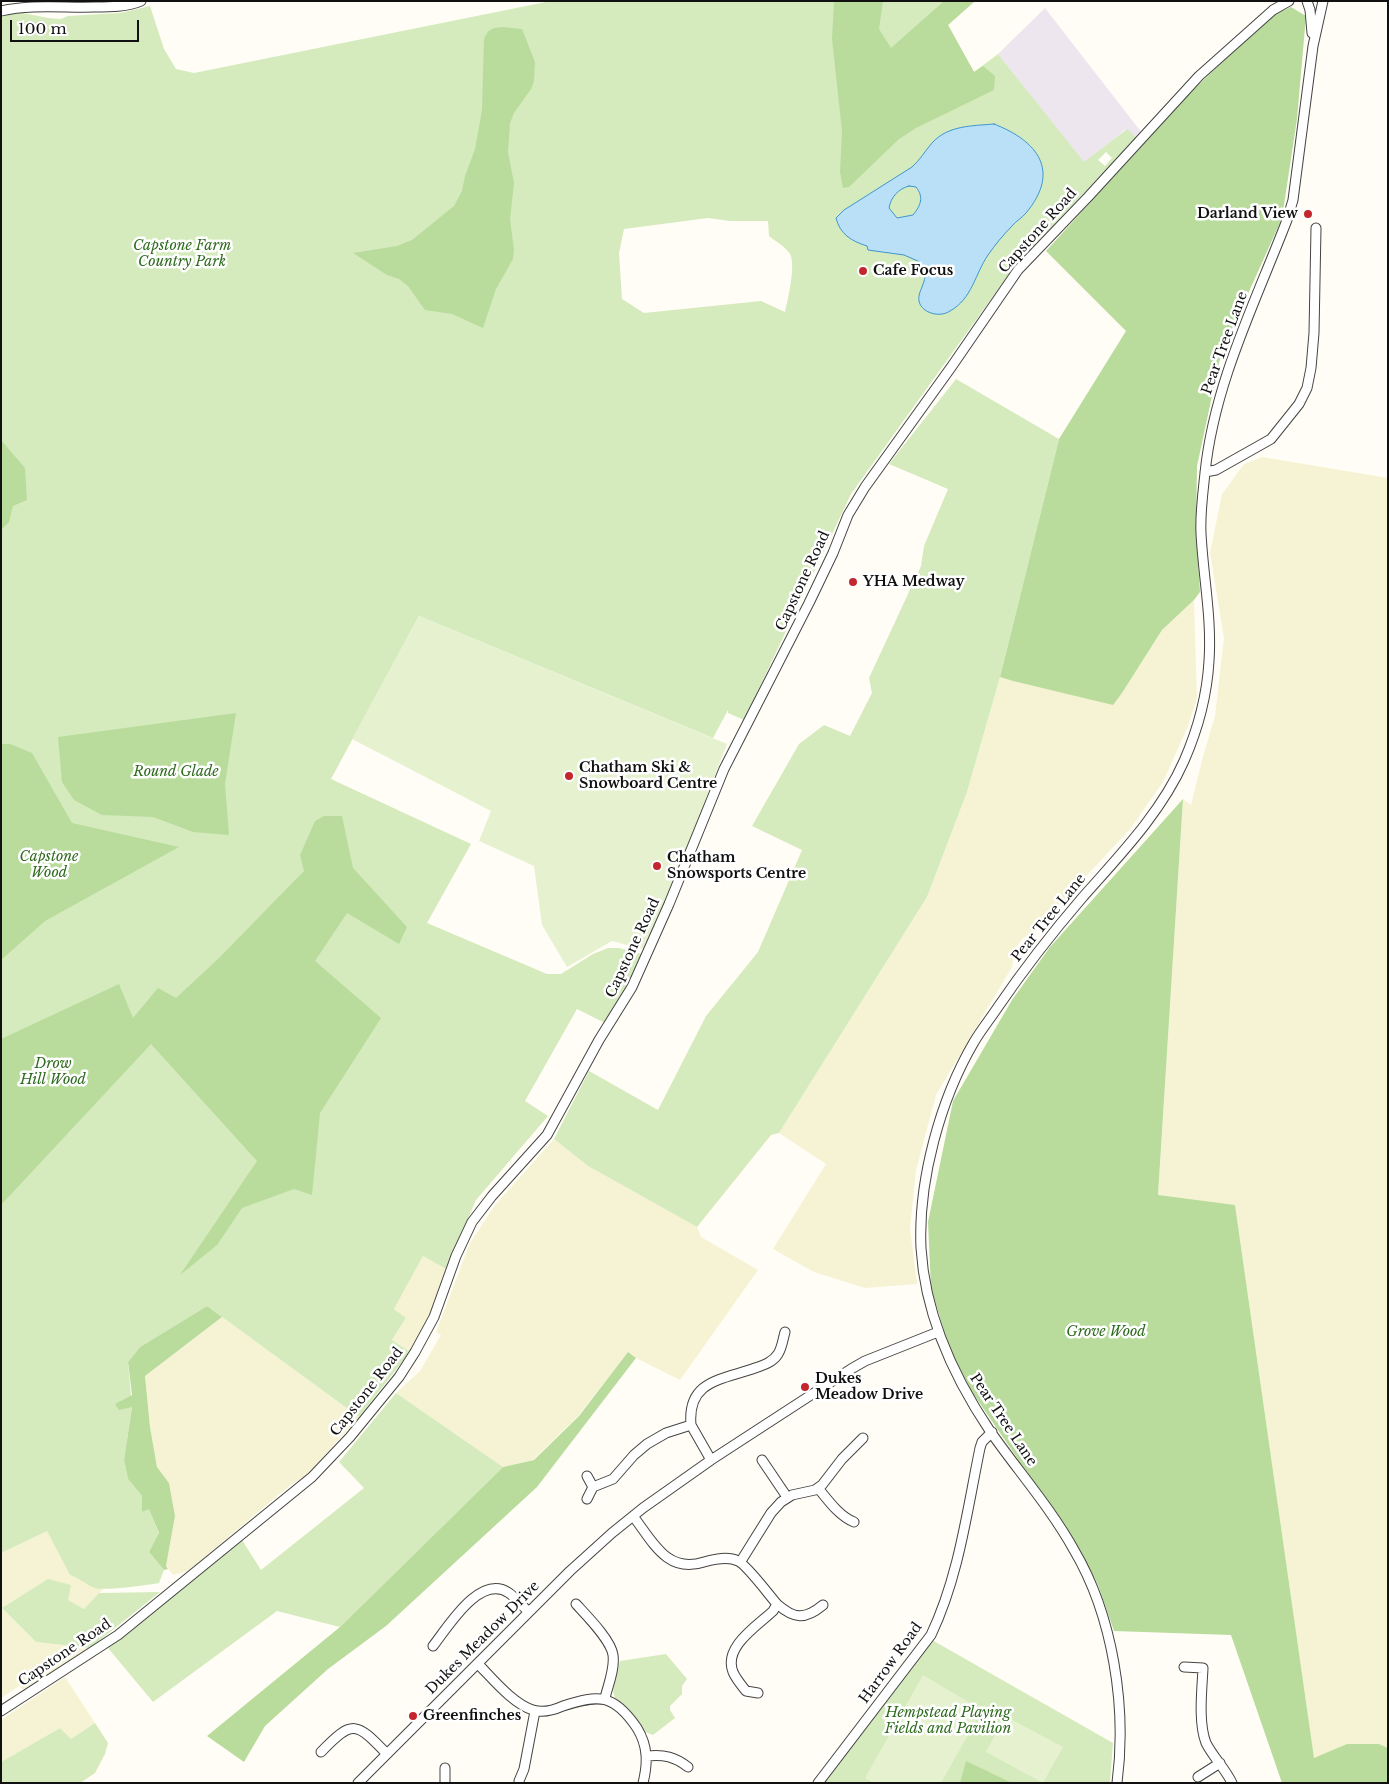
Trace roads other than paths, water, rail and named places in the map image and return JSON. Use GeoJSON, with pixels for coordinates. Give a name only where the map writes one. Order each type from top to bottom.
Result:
{"type":"FeatureCollection","features":[{"type":"Feature","properties":{"kind":"street"},"geometry":{"type":"LineString","coordinates":[[1,11],[20,7],[112,7],[135,4],[141,1]]}},
{"type":"Feature","properties":{"kind":"street","name":"Capstone Road"},"geometry":{"type":"LineString","coordinates":[[1,1711],[118,1635],[312,1477],[350,1436],[399,1376],[415,1352],[434,1317],[456,1256],[472,1222],[492,1196],[547,1135],[580,1072],[632,987],[669,904],[724,769],[809,603],[833,553],[848,515],[865,487],[1018,270],[1199,76],[1273,10],[1289,1]]}},
{"type":"Feature","properties":{"kind":"street"},"geometry":{"type":"LineString","coordinates":[[1308,1],[1317,1]]}},
{"type":"Feature","properties":{"kind":"street","name":"Pear Tree Lane"},"geometry":{"type":"LineString","coordinates":[[1308,1],[1312,21],[1313,46]]}},
{"type":"Feature","properties":{"kind":"street","name":"Pear Tree Lane"},"geometry":{"type":"LineString","coordinates":[[1117,1783],[1119,1728],[1116,1682],[1112,1650],[1100,1603],[1084,1568],[1066,1536],[992,1432],[960,1382],[938,1332],[923,1269],[921,1225],[923,1191],[930,1157],[951,1089],[974,1042],[1048,938],[1130,842],[1160,802],[1184,760],[1196,729],[1205,697],[1209,660],[1209,626],[1201,528],[1205,472],[1211,430],[1224,381],[1287,220],[1293,200],[1313,46],[1323,1]]}},
{"type":"Feature","properties":{"kind":"street"},"geometry":{"type":"LineString","coordinates":[[1205,472],[1216,470],[1271,439],[1299,404],[1307,388],[1314,333],[1316,228]]}},
{"type":"Feature","properties":{"kind":"street"},"geometry":{"type":"LineString","coordinates":[[710,1460],[690,1425],[692,1405],[700,1390],[710,1384],[759,1367],[772,1360],[780,1351],[785,1332]]}},
{"type":"Feature","properties":{"kind":"street","name":"Dukes Meadow Drive"},"geometry":{"type":"LineString","coordinates":[[358,1783],[570,1570],[633,1516],[710,1460],[864,1361],[938,1332]]}},
{"type":"Feature","properties":{"kind":"street"},"geometry":{"type":"LineString","coordinates":[[587,1499],[593,1487],[613,1479],[640,1449],[666,1433],[690,1425]]}},
{"type":"Feature","properties":{"kind":"street","name":"Harrow Road"},"geometry":{"type":"LineString","coordinates":[[818,1783],[931,1635],[946,1601],[953,1576],[980,1448],[982,1442],[992,1432]]}},
{"type":"Feature","properties":{"kind":"street"},"geometry":{"type":"LineString","coordinates":[[740,1561],[775,1507],[787,1497],[818,1488],[826,1481],[842,1459],[863,1438]]}},
{"type":"Feature","properties":{"kind":"street"},"geometry":{"type":"LineString","coordinates":[[762,1460],[787,1497]]}},
{"type":"Feature","properties":{"kind":"street"},"geometry":{"type":"LineString","coordinates":[[587,1476],[593,1487]]}},
{"type":"Feature","properties":{"kind":"street"},"geometry":{"type":"LineString","coordinates":[[818,1488],[839,1511],[854,1522]]}},
{"type":"Feature","properties":{"kind":"street"},"geometry":{"type":"LineString","coordinates":[[633,1516],[660,1550],[678,1565],[692,1565],[722,1558],[740,1561],[777,1604],[789,1614],[801,1617],[814,1612],[823,1605]]}},
{"type":"Feature","properties":{"kind":"street"},"geometry":{"type":"LineString","coordinates":[[433,1646],[476,1595],[484,1590],[495,1589],[508,1593],[529,1612]]}},
{"type":"Feature","properties":{"kind":"street"},"geometry":{"type":"LineString","coordinates":[[576,1604],[606,1640],[614,1657],[605,1698]]}},
{"type":"Feature","properties":{"kind":"street"},"geometry":{"type":"LineString","coordinates":[[758,1693],[746,1691],[737,1679],[731,1666],[732,1655],[738,1644],[773,1611],[777,1604]]}},
{"type":"Feature","properties":{"kind":"street"},"geometry":{"type":"LineString","coordinates":[[478,1664],[522,1705],[535,1711],[556,1709],[591,1698],[605,1698],[619,1707],[633,1723],[642,1739],[647,1756],[643,1783]]}},
{"type":"Feature","properties":{"kind":"street"},"geometry":{"type":"LineString","coordinates":[[1184,1667],[1203,1668],[1203,1731],[1206,1742],[1232,1783]]}},
{"type":"Feature","properties":{"kind":"street"},"geometry":{"type":"LineString","coordinates":[[519,1781],[524,1769],[535,1711]]}},
{"type":"Feature","properties":{"kind":"street"},"geometry":{"type":"LineString","coordinates":[[321,1752],[339,1734],[353,1728],[368,1735],[387,1754]]}},
{"type":"Feature","properties":{"kind":"street"},"geometry":{"type":"LineString","coordinates":[[647,1756],[658,1755],[674,1758],[688,1767]]}},
{"type":"Feature","properties":{"kind":"street"},"geometry":{"type":"LineString","coordinates":[[1198,1777],[1220,1763]]}},
{"type":"Feature","properties":{"kind":"street"},"geometry":{"type":"LineString","coordinates":[[445,1768],[445,1783]]}},
{"type":"Feature","properties":{"kind":"water"},"geometry":{"type":"Polygon","coordinates":[[[994,124],[1022,139],[1033,149],[1040,159],[1043,171],[1042,184],[1036,198],[1026,213],[1005,233],[988,255],[963,300],[947,313],[931,313],[925,310],[919,301],[925,277],[925,271],[920,262],[904,255],[868,250],[867,246],[856,242],[843,233],[836,218],[844,210],[912,167],[938,137],[953,130],[969,126],[994,124]],[[905,187],[893,197],[889,208],[897,218],[913,215],[918,208],[921,198],[916,187],[905,187]]]}},
{"type":"Feature","properties":{"kind":"place","name":"Darland View"},"geometry":{"type":"Point","coordinates":[1308,214]}},
{"type":"Feature","properties":{"kind":"place","name":"Cafe Focus"},"geometry":{"type":"Point","coordinates":[863,271]}},
{"type":"Feature","properties":{"kind":"place","name":"YHA Medway"},"geometry":{"type":"Point","coordinates":[853,582]}},
{"type":"Feature","properties":{"kind":"place","name":"Chatham Ski & Snowboard Centre"},"geometry":{"type":"Point","coordinates":[569,776]}},
{"type":"Feature","properties":{"kind":"place","name":"Chatham Snowsports Centre"},"geometry":{"type":"Point","coordinates":[657,866]}},
{"type":"Feature","properties":{"kind":"place","name":"Dukes Meadow Drive"},"geometry":{"type":"Point","coordinates":[805,1387]}},
{"type":"Feature","properties":{"kind":"place","name":"Greenfinches"},"geometry":{"type":"Point","coordinates":[413,1716]}},
{"type":"Feature","properties":{"kind":"park label","name":"Capstone Farm Country Park"},"geometry":{"type":"Point","coordinates":[182,254]}},
{"type":"Feature","properties":{"kind":"park label","name":"Round Glade"},"geometry":{"type":"Point","coordinates":[176,772]}},
{"type":"Feature","properties":{"kind":"park label","name":"Capstone Wood"},"geometry":{"type":"Point","coordinates":[49,866]}},
{"type":"Feature","properties":{"kind":"park label","name":"Drow Hill Wood"},"geometry":{"type":"Point","coordinates":[53,1072]}},
{"type":"Feature","properties":{"kind":"park label","name":"Grove Wood"},"geometry":{"type":"Point","coordinates":[1106,1332]}},
{"type":"Feature","properties":{"kind":"park label","name":"Hempstead Playing Fields and Pavilion"},"geometry":{"type":"Point","coordinates":[948,1722]}}]}
